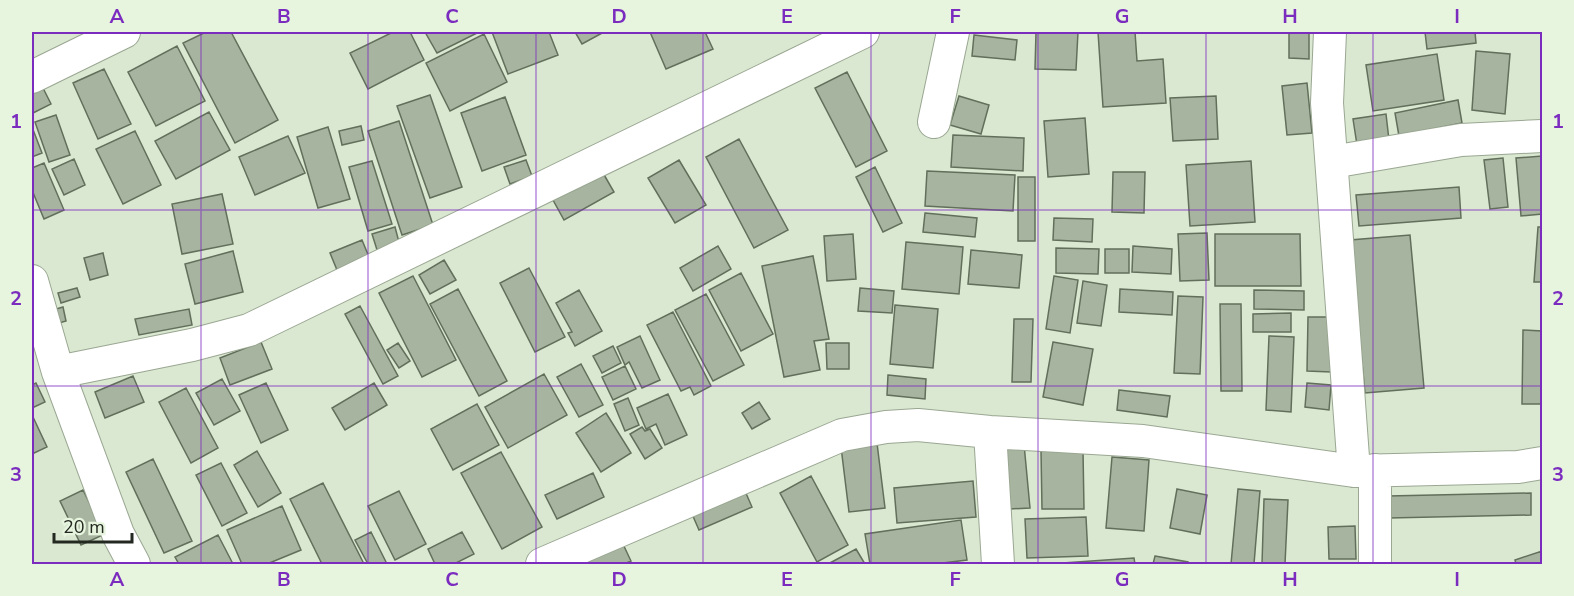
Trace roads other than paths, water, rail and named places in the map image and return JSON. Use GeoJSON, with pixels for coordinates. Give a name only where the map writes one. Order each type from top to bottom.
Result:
{"type":"FeatureCollection","features":[{"type":"Feature","properties":{"kind":"street"},"geometry":{"type":"LineString","coordinates":[[32,77],[123,32]]}},
{"type":"Feature","properties":{"kind":"street"},"geometry":{"type":"LineString","coordinates":[[58,372],[192,345],[249,330],[863,32]]}},
{"type":"Feature","properties":{"kind":"street"},"geometry":{"type":"LineString","coordinates":[[934,122],[953,32]]}},
{"type":"Feature","properties":{"kind":"street"},"geometry":{"type":"LineString","coordinates":[[1330,32],[1327,103],[1375,564]]}},
{"type":"Feature","properties":{"kind":"street"},"geometry":{"type":"LineString","coordinates":[[1332,162],[1461,140],[1542,136]]}},
{"type":"Feature","properties":{"kind":"street"},"geometry":{"type":"LineString","coordinates":[[32,281],[58,372],[118,534],[134,564]]}},
{"type":"Feature","properties":{"kind":"street"},"geometry":{"type":"LineString","coordinates":[[542,564],[842,435],[886,428],[918,425],[990,432],[1143,441],[1364,471],[1518,467],[1542,463]]}},
{"type":"Feature","properties":{"kind":"street"},"geometry":{"type":"LineString","coordinates":[[990,432],[998,564]]}}]}
